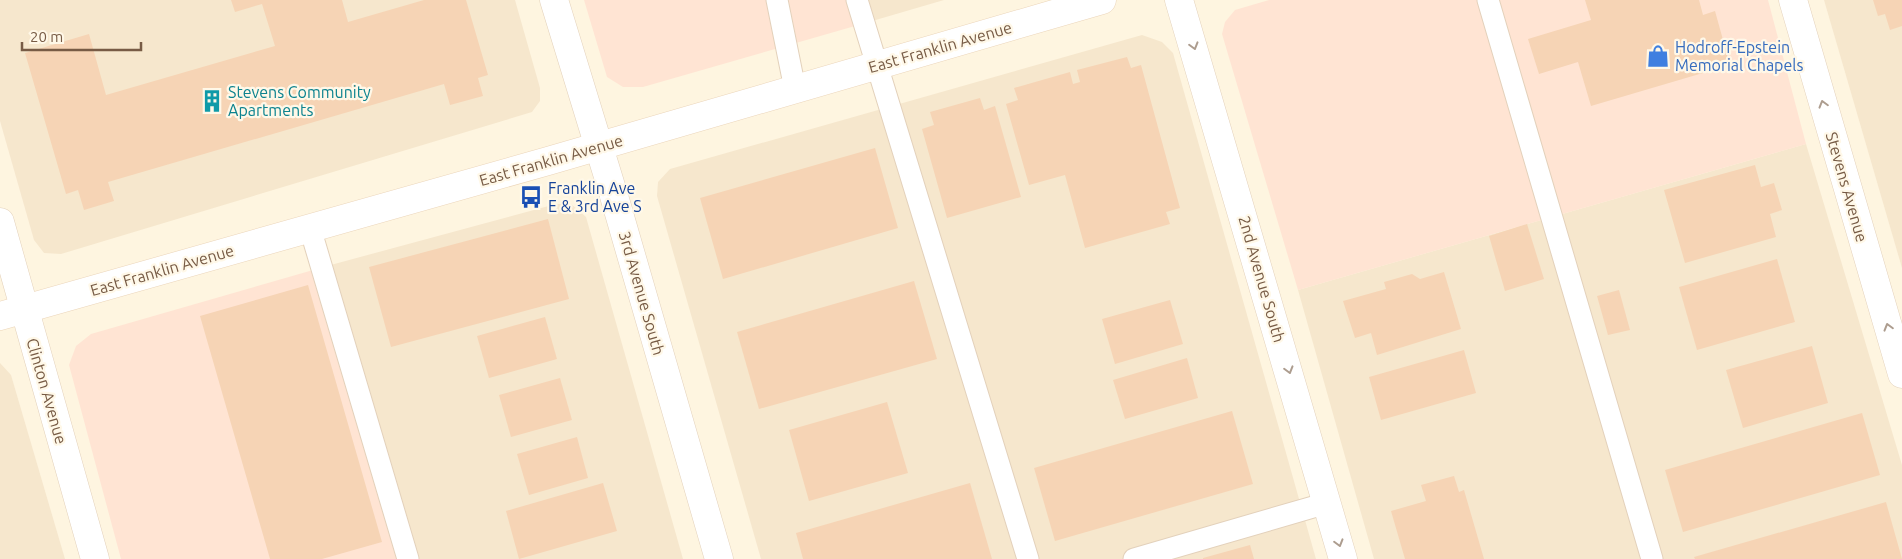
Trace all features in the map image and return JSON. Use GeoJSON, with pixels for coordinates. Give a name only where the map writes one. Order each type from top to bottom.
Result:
{"type":"FeatureCollection","features":[{"type":"Feature","properties":{"kind":"street","name":"3rd Avenue South"},"geometry":{"type":"LineString","coordinates":[[554,0],[599,146],[719,559]]}},
{"type":"Feature","properties":{"kind":"street","name":"East Franklin Avenue"},"geometry":{"type":"LineString","coordinates":[[12,312],[599,146],[1102,0]]}},
{"type":"Feature","properties":{"kind":"street","name":"2nd Avenue South"},"geometry":{"type":"LineString","coordinates":[[1179,0],[1343,559]]}},
{"type":"Feature","properties":{"kind":"street","name":"Stevens Avenue"},"geometry":{"type":"LineString","coordinates":[[1792,0],[1902,374]]}},
{"type":"Feature","properties":{"kind":"street","name":"Clinton Avenue"},"geometry":{"type":"LineString","coordinates":[[0,222],[12,312],[95,559]]}},
{"type":"Feature","properties":{"kind":"lane"},"geometry":{"type":"LineString","coordinates":[[777,0],[795,89]]}},
{"type":"Feature","properties":{"kind":"lane"},"geometry":{"type":"LineString","coordinates":[[857,0],[1028,559]]}},
{"type":"Feature","properties":{"kind":"lane"},"geometry":{"type":"LineString","coordinates":[[1488,0],[1652,559]]}},
{"type":"Feature","properties":{"kind":"lane"},"geometry":{"type":"LineString","coordinates":[[310,228],[408,559]]}},
{"type":"Feature","properties":{"kind":"lane"},"geometry":{"type":"LineString","coordinates":[[1134,559],[1327,503]]}},
{"type":"Feature","properties":{"kind":"shaded area"},"geometry":{"type":"Polygon","coordinates":[[[0,0],[515,0],[540,88],[540,101],[532,112],[61,254],[44,253],[34,240],[0,121],[0,0]]]}},
{"type":"Feature","properties":{"kind":"shaded area"},"geometry":{"type":"Polygon","coordinates":[[[584,0],[855,0],[862,24],[643,87],[623,87],[607,77],[584,0]]]}},
{"type":"Feature","properties":{"kind":"shaded area"},"geometry":{"type":"Polygon","coordinates":[[[855,0],[944,0],[862,24],[855,0]]]}},
{"type":"Feature","properties":{"kind":"shaded area"},"geometry":{"type":"Polygon","coordinates":[[[1269,0],[1768,0],[1806,144],[1298,290],[1222,34],[1225,22],[1235,10],[1269,0]]]}},
{"type":"Feature","properties":{"kind":"shaded area"},"geometry":{"type":"Polygon","coordinates":[[[1824,0],[1902,0],[1902,268],[1824,0]]]}},
{"type":"Feature","properties":{"kind":"shaded area"},"geometry":{"type":"Polygon","coordinates":[[[1142,35],[1162,42],[1173,53],[1316,559],[761,559],[657,196],[658,182],[670,169],[1142,35]]]}},
{"type":"Feature","properties":{"kind":"shaded area"},"geometry":{"type":"Polygon","coordinates":[[[1806,144],[1902,465],[1902,559],[1374,559],[1298,290],[1806,144]]]}},
{"type":"Feature","properties":{"kind":"shaded area"},"geometry":{"type":"Polygon","coordinates":[[[556,204],[571,204],[586,217],[683,559],[398,559],[327,266],[556,204]]]}},
{"type":"Feature","properties":{"kind":"shaded area"},"geometry":{"type":"Polygon","coordinates":[[[327,266],[398,559],[121,559],[69,365],[76,346],[91,334],[327,266]]]}},
{"type":"Feature","properties":{"kind":"shaded area"},"geometry":{"type":"Polygon","coordinates":[[[0,363],[11,375],[65,559],[0,559],[0,363]]]}},
{"type":"Feature","properties":{"kind":"building","name":"Stevens Community Apartments"},"geometry":{"type":"Polygon","coordinates":[[[231,0],[342,0],[348,22],[424,0],[466,0],[488,75],[478,78],[483,96],[450,105],[444,84],[108,182],[114,201],[84,210],[78,190],[66,194],[25,53],[89,34],[106,95],[275,46],[262,4],[235,12],[231,0]]]}},
{"type":"Feature","properties":{"kind":"building","name":"Hodroff-Epstein Memorial Chapels"},"geometry":{"type":"Polygon","coordinates":[[[1585,0],[1699,0],[1703,15],[1715,11],[1730,65],[1591,106],[1578,62],[1539,74],[1528,39],[1591,20],[1585,0]]]}},
{"type":"Feature","properties":{"kind":"building"},"geometry":{"type":"Polygon","coordinates":[[[1873,0],[1902,0],[1902,26],[1890,30],[1885,14],[1878,16],[1873,0]]]}},
{"type":"Feature","properties":{"kind":"building"},"geometry":{"type":"Polygon","coordinates":[[[1127,57],[1131,68],[1141,65],[1180,208],[1166,212],[1170,224],[1085,248],[1065,175],[1029,185],[1006,104],[1018,100],[1014,88],[1070,72],[1073,84],[1080,82],[1077,70],[1127,57]]]}},
{"type":"Feature","properties":{"kind":"building"},"geometry":{"type":"Polygon","coordinates":[[[980,98],[984,110],[995,106],[1021,197],[947,218],[922,129],[934,125],[930,112],[980,98]]]}},
{"type":"Feature","properties":{"kind":"building"},"geometry":{"type":"Polygon","coordinates":[[[875,148],[898,228],[723,279],[700,198],[875,148]]]}},
{"type":"Feature","properties":{"kind":"building"},"geometry":{"type":"Polygon","coordinates":[[[1755,165],[1761,187],[1774,183],[1782,210],[1770,214],[1776,237],[1685,263],[1664,190],[1755,165]]]}},
{"type":"Feature","properties":{"kind":"building"},"geometry":{"type":"Polygon","coordinates":[[[548,219],[569,299],[391,347],[369,267],[548,219]]]}},
{"type":"Feature","properties":{"kind":"building"},"geometry":{"type":"Polygon","coordinates":[[[1527,224],[1544,279],[1505,291],[1489,236],[1527,224]]]}},
{"type":"Feature","properties":{"kind":"building"},"geometry":{"type":"Polygon","coordinates":[[[1777,259],[1795,322],[1697,350],[1679,287],[1777,259]]]}},
{"type":"Feature","properties":{"kind":"building"},"geometry":{"type":"Polygon","coordinates":[[[1444,272],[1461,329],[1377,355],[1371,333],[1355,338],[1343,301],[1386,289],[1384,282],[1412,274],[1420,279],[1444,272]]]}},
{"type":"Feature","properties":{"kind":"building"},"geometry":{"type":"Polygon","coordinates":[[[914,281],[937,359],[759,409],[737,332],[914,281]]]}},
{"type":"Feature","properties":{"kind":"building"},"geometry":{"type":"Polygon","coordinates":[[[308,285],[382,542],[322,559],[270,559],[200,316],[308,285]]]}},
{"type":"Feature","properties":{"kind":"building"},"geometry":{"type":"Polygon","coordinates":[[[1619,290],[1630,330],[1608,335],[1597,296],[1619,290]]]}},
{"type":"Feature","properties":{"kind":"building"},"geometry":{"type":"Polygon","coordinates":[[[1170,300],[1183,344],[1115,364],[1102,319],[1170,300]]]}},
{"type":"Feature","properties":{"kind":"building"},"geometry":{"type":"Polygon","coordinates":[[[545,317],[557,359],[489,378],[477,336],[545,317]]]}},
{"type":"Feature","properties":{"kind":"building"},"geometry":{"type":"Polygon","coordinates":[[[1812,346],[1828,403],[1743,428],[1726,370],[1812,346]]]}},
{"type":"Feature","properties":{"kind":"building"},"geometry":{"type":"Polygon","coordinates":[[[1464,350],[1476,393],[1381,420],[1369,377],[1464,350]]]}},
{"type":"Feature","properties":{"kind":"building"},"geometry":{"type":"Polygon","coordinates":[[[1187,358],[1198,398],[1125,419],[1113,380],[1187,358]]]}},
{"type":"Feature","properties":{"kind":"building"},"geometry":{"type":"Polygon","coordinates":[[[560,378],[572,420],[511,437],[499,395],[560,378]]]}},
{"type":"Feature","properties":{"kind":"building"},"geometry":{"type":"Polygon","coordinates":[[[887,402],[908,473],[809,501],[789,430],[887,402]]]}},
{"type":"Feature","properties":{"kind":"building"},"geometry":{"type":"Polygon","coordinates":[[[1232,411],[1253,484],[1055,541],[1034,468],[1232,411]]]}},
{"type":"Feature","properties":{"kind":"building"},"geometry":{"type":"Polygon","coordinates":[[[1862,413],[1880,475],[1683,532],[1665,470],[1862,413]]]}},
{"type":"Feature","properties":{"kind":"building"},"geometry":{"type":"Polygon","coordinates":[[[577,437],[588,478],[529,495],[517,454],[577,437]]]}},
{"type":"Feature","properties":{"kind":"building"},"geometry":{"type":"Polygon","coordinates":[[[1454,476],[1459,492],[1464,490],[1484,559],[1405,559],[1391,511],[1426,501],[1421,485],[1454,476]]]}},
{"type":"Feature","properties":{"kind":"building"},"geometry":{"type":"Polygon","coordinates":[[[603,483],[617,531],[519,559],[506,511],[603,483]]]}},
{"type":"Feature","properties":{"kind":"building"},"geometry":{"type":"Polygon","coordinates":[[[970,483],[992,559],[803,559],[796,533],[970,483]]]}},
{"type":"Feature","properties":{"kind":"building"},"geometry":{"type":"Polygon","coordinates":[[[1886,502],[1902,559],[1695,559],[1694,557],[1886,502]]]}},
{"type":"Feature","properties":{"kind":"building"},"geometry":{"type":"Polygon","coordinates":[[[1250,545],[1254,559],[1203,559],[1203,558],[1250,545]]]}},
{"type":"Feature","properties":{"kind":"place","name":"Hodroff-Epstein Memorial Chapels"},"geometry":{"type":"Point","coordinates":[1658,56]}},
{"type":"Feature","properties":{"kind":"place","name":"Stevens Community Apartments"},"geometry":{"type":"Point","coordinates":[212,101]}},
{"type":"Feature","properties":{"kind":"place","name":"Franklin Ave E & 3rd Ave S"},"geometry":{"type":"Point","coordinates":[531,197]}}]}
